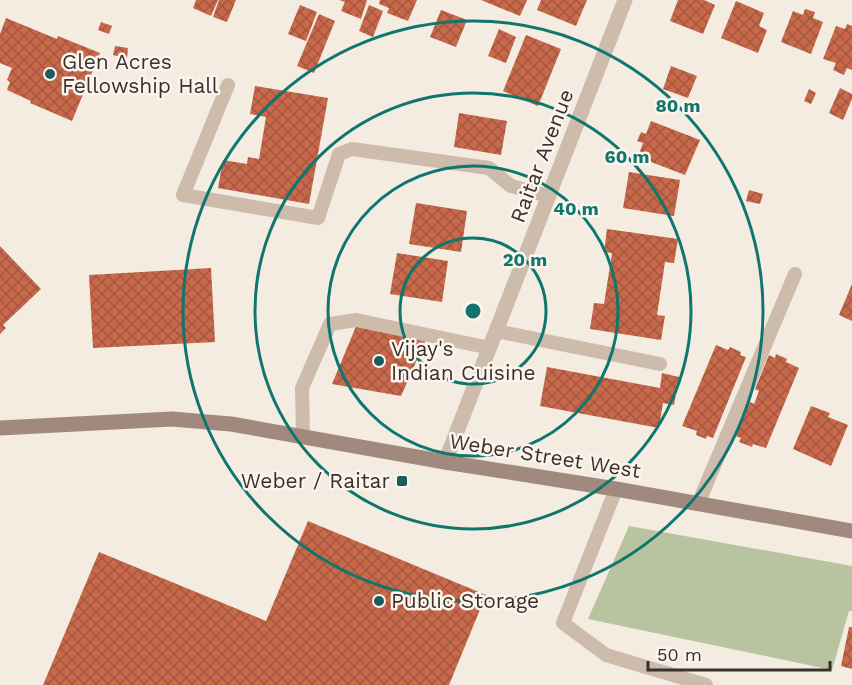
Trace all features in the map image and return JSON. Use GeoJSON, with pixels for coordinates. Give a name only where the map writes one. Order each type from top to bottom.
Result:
{"type":"FeatureCollection","features":[{"type":"Feature","properties":{"kind":"main road","name":"Weber Street West"},"geometry":{"type":"LineString","coordinates":[[0,428],[172,419],[231,424],[852,531]]}},
{"type":"Feature","properties":{"kind":"street","name":"Raitar Avenue"},"geometry":{"type":"LineString","coordinates":[[445,462],[625,0]]}},
{"type":"Feature","properties":{"kind":"lane"},"geometry":{"type":"LineString","coordinates":[[228,86],[183,195],[318,218],[339,154],[352,149],[489,168],[510,186],[549,196]]}},
{"type":"Feature","properties":{"kind":"lane"},"geometry":{"type":"LineString","coordinates":[[698,504],[795,274]]}},
{"type":"Feature","properties":{"kind":"lane"},"geometry":{"type":"LineString","coordinates":[[303,436],[302,388],[330,324],[356,320],[490,348]]}},
{"type":"Feature","properties":{"kind":"lane"},"geometry":{"type":"LineString","coordinates":[[496,331],[660,364]]}},
{"type":"Feature","properties":{"kind":"lane"},"geometry":{"type":"LineString","coordinates":[[616,489],[563,623],[606,655],[706,685]]}},
{"type":"Feature","properties":{"kind":"green space"},"geometry":{"type":"Polygon","coordinates":[[[629,526],[852,566],[852,611],[849,611],[832,670],[588,619],[629,526]]]}},
{"type":"Feature","properties":{"kind":"building"},"geometry":{"type":"Polygon","coordinates":[[[196,0],[218,0],[211,16],[193,8],[196,0]]]}},
{"type":"Feature","properties":{"kind":"building"},"geometry":{"type":"Polygon","coordinates":[[[219,0],[236,0],[227,22],[213,17],[219,0]]]}},
{"type":"Feature","properties":{"kind":"building"},"geometry":{"type":"Polygon","coordinates":[[[339,0],[367,0],[361,19],[341,11],[345,2],[339,0]]]}},
{"type":"Feature","properties":{"kind":"building"},"geometry":{"type":"Polygon","coordinates":[[[380,0],[417,0],[408,21],[387,13],[389,8],[379,4],[380,0]]]}},
{"type":"Feature","properties":{"kind":"building"},"geometry":{"type":"Polygon","coordinates":[[[481,0],[527,0],[520,16],[481,0]]]}},
{"type":"Feature","properties":{"kind":"building"},"geometry":{"type":"Polygon","coordinates":[[[541,0],[587,0],[576,26],[537,10],[541,0]]]}},
{"type":"Feature","properties":{"kind":"building"},"geometry":{"type":"Polygon","coordinates":[[[678,0],[704,0],[715,5],[703,34],[670,21],[678,0]]]}},
{"type":"Feature","properties":{"kind":"building"},"geometry":{"type":"Polygon","coordinates":[[[736,1],[764,13],[759,26],[767,30],[758,53],[721,38],[736,1]]]}},
{"type":"Feature","properties":{"kind":"building"},"geometry":{"type":"Polygon","coordinates":[[[300,5],[317,12],[306,41],[288,34],[300,5]]]}},
{"type":"Feature","properties":{"kind":"building"},"geometry":{"type":"Polygon","coordinates":[[[369,5],[383,11],[373,37],[359,31],[369,5]]]}},
{"type":"Feature","properties":{"kind":"building"},"geometry":{"type":"Polygon","coordinates":[[[805,9],[815,12],[813,18],[823,22],[811,54],[781,42],[793,11],[803,15],[805,9]]]}},
{"type":"Feature","properties":{"kind":"building"},"geometry":{"type":"Polygon","coordinates":[[[441,10],[467,20],[456,47],[430,37],[441,10]]]}},
{"type":"Feature","properties":{"kind":"building"},"geometry":{"type":"Polygon","coordinates":[[[319,14],[335,21],[314,73],[297,66],[319,14]]]}},
{"type":"Feature","properties":{"kind":"building","name":"Glen Acres Fellowship Hall"},"geometry":{"type":"Polygon","coordinates":[[[6,18],[57,39],[58,36],[100,53],[72,121],[30,103],[31,101],[7,90],[10,82],[7,80],[12,68],[0,63],[0,34],[6,18]]]}},
{"type":"Feature","properties":{"kind":"building"},"geometry":{"type":"Polygon","coordinates":[[[101,22],[112,26],[109,34],[98,30],[101,22]]]}},
{"type":"Feature","properties":{"kind":"building"},"geometry":{"type":"Polygon","coordinates":[[[847,24],[852,26],[852,70],[847,68],[844,75],[833,70],[836,63],[823,59],[836,26],[845,29],[847,24]]]}},
{"type":"Feature","properties":{"kind":"building"},"geometry":{"type":"Polygon","coordinates":[[[499,29],[516,37],[506,63],[488,56],[499,29]]]}},
{"type":"Feature","properties":{"kind":"building"},"geometry":{"type":"Polygon","coordinates":[[[526,35],[561,49],[538,106],[503,91],[526,35]]]}},
{"type":"Feature","properties":{"kind":"building"},"geometry":{"type":"Polygon","coordinates":[[[115,46],[128,48],[127,58],[113,55],[115,46]]]}},
{"type":"Feature","properties":{"kind":"building"},"geometry":{"type":"Polygon","coordinates":[[[671,66],[697,76],[688,98],[663,89],[671,66]]]}},
{"type":"Feature","properties":{"kind":"building"},"geometry":{"type":"Polygon","coordinates":[[[255,86],[328,98],[309,204],[218,188],[223,160],[247,164],[248,157],[259,159],[266,117],[250,114],[255,86]]]}},
{"type":"Feature","properties":{"kind":"building"},"geometry":{"type":"Polygon","coordinates":[[[840,88],[852,94],[843,120],[829,113],[840,88]]]}},
{"type":"Feature","properties":{"kind":"building"},"geometry":{"type":"Polygon","coordinates":[[[809,89],[816,93],[811,104],[804,101],[809,89]]]}},
{"type":"Feature","properties":{"kind":"building"},"geometry":{"type":"Polygon","coordinates":[[[459,113],[507,121],[501,155],[454,147],[459,113]]]}},
{"type":"Feature","properties":{"kind":"building"},"geometry":{"type":"Polygon","coordinates":[[[651,121],[700,140],[685,175],[638,157],[643,143],[637,141],[641,132],[646,134],[651,121]]]}},
{"type":"Feature","properties":{"kind":"building"},"geometry":{"type":"Polygon","coordinates":[[[629,172],[680,180],[674,216],[623,208],[629,172]]]}},
{"type":"Feature","properties":{"kind":"building"},"geometry":{"type":"Polygon","coordinates":[[[749,190],[763,194],[760,204],[746,201],[749,190]]]}},
{"type":"Feature","properties":{"kind":"building"},"geometry":{"type":"Polygon","coordinates":[[[416,203],[467,211],[461,252],[409,244],[416,203]]]}},
{"type":"Feature","properties":{"kind":"building"},"geometry":{"type":"Polygon","coordinates":[[[607,229],[678,239],[674,263],[665,262],[657,315],[665,316],[661,340],[590,329],[594,303],[604,304],[612,253],[604,252],[607,229]]]}},
{"type":"Feature","properties":{"kind":"building"},"geometry":{"type":"Polygon","coordinates":[[[0,246],[41,289],[3,325],[6,328],[0,334],[0,246]]]}},
{"type":"Feature","properties":{"kind":"building"},"geometry":{"type":"Polygon","coordinates":[[[397,253],[448,261],[442,302],[390,294],[397,253]]]}},
{"type":"Feature","properties":{"kind":"building"},"geometry":{"type":"Polygon","coordinates":[[[211,268],[215,342],[93,348],[89,275],[211,268]]]}},
{"type":"Feature","properties":{"kind":"building"},"geometry":{"type":"Polygon","coordinates":[[[852,284],[852,321],[839,315],[852,284]]]}},
{"type":"Feature","properties":{"kind":"building","name":"Vijay's Indian Cuisine"},"geometry":{"type":"Polygon","coordinates":[[[357,324],[427,337],[401,396],[332,384],[357,324]]]}},
{"type":"Feature","properties":{"kind":"building"},"geometry":{"type":"Polygon","coordinates":[[[716,345],[728,350],[730,347],[746,357],[713,438],[707,436],[706,439],[696,435],[697,431],[682,426],[716,345]]]}},
{"type":"Feature","properties":{"kind":"building"},"geometry":{"type":"Polygon","coordinates":[[[776,354],[799,368],[766,448],[753,444],[752,447],[739,442],[741,438],[736,436],[750,402],[754,404],[759,391],[755,389],[769,355],[775,358],[776,354]]]}},
{"type":"Feature","properties":{"kind":"building"},"geometry":{"type":"Polygon","coordinates":[[[547,367],[660,388],[662,373],[679,377],[674,405],[663,403],[659,428],[540,406],[547,367]]]}},
{"type":"Feature","properties":{"kind":"building"},"geometry":{"type":"Polygon","coordinates":[[[811,406],[830,413],[828,417],[848,425],[831,466],[793,449],[811,406]]]}},
{"type":"Feature","properties":{"kind":"building","name":"Public Storage"},"geometry":{"type":"Polygon","coordinates":[[[308,521],[486,595],[449,685],[43,685],[99,552],[266,621],[308,521]]]}},
{"type":"Feature","properties":{"kind":"building"},"geometry":{"type":"Polygon","coordinates":[[[849,627],[852,627],[852,669],[841,666],[849,627]]]}},
{"type":"Feature","properties":{"kind":"place","name":"Glen Acres Fellowship Hall"},"geometry":{"type":"Point","coordinates":[50,74]}},
{"type":"Feature","properties":{"kind":"place","name":"Vijay's Indian Cuisine"},"geometry":{"type":"Point","coordinates":[379,361]}},
{"type":"Feature","properties":{"kind":"place","name":"Weber / Raitar"},"geometry":{"type":"Point","coordinates":[402,481]}},
{"type":"Feature","properties":{"kind":"place","name":"Public Storage"},"geometry":{"type":"Point","coordinates":[379,601]}}]}
